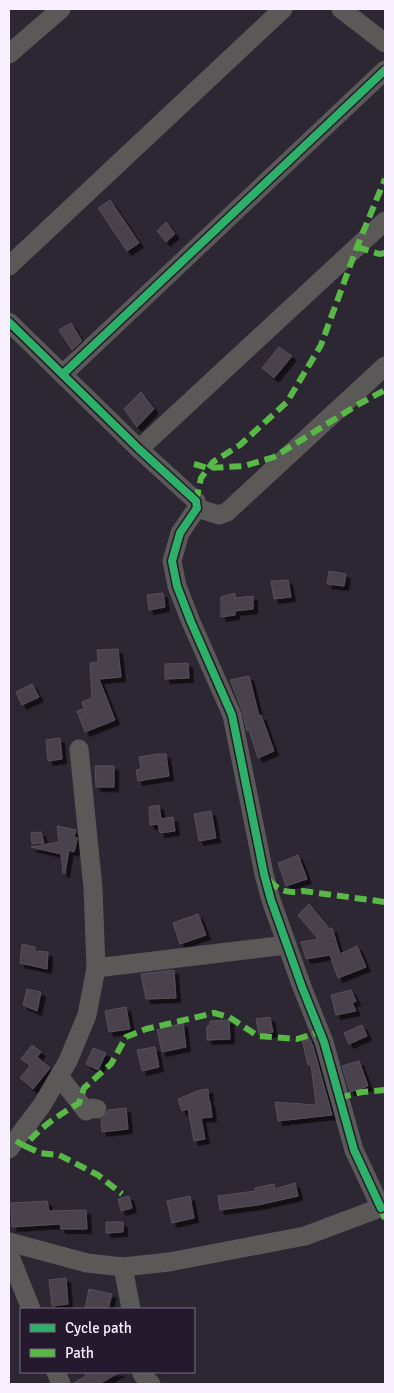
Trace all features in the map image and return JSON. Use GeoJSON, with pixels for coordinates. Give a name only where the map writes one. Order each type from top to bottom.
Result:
{"type":"FeatureCollection","features":[{"type":"Feature","properties":{"kind":"street"},"geometry":{"type":"LineString","coordinates":[[9,54],[60,9]]}},
{"type":"Feature","properties":{"kind":"street"},"geometry":{"type":"LineString","coordinates":[[9,266],[283,9]]}},
{"type":"Feature","properties":{"kind":"street"},"geometry":{"type":"LineString","coordinates":[[341,9],[385,43]]}},
{"type":"Feature","properties":{"kind":"street"},"geometry":{"type":"LineString","coordinates":[[63,374],[385,70]]}},
{"type":"Feature","properties":{"kind":"street"},"geometry":{"type":"LineString","coordinates":[[139,449],[385,221]]}},
{"type":"Feature","properties":{"kind":"street"},"geometry":{"type":"LineString","coordinates":[[9,322],[139,449],[196,501],[197,508],[180,533],[177,542],[172,561],[175,577],[191,622],[232,715],[264,874],[286,944],[324,1042],[354,1150],[383,1207],[305,1236],[169,1262],[123,1267],[87,1263],[9,1242]]}},
{"type":"Feature","properties":{"kind":"street"},"geometry":{"type":"LineString","coordinates":[[197,508],[219,515],[228,512],[385,366]]}},
{"type":"Feature","properties":{"kind":"street"},"geometry":{"type":"LineString","coordinates":[[9,1149],[42,1105],[68,1061],[87,1015],[96,968],[93,888],[79,749]]}},
{"type":"Feature","properties":{"kind":"street"},"geometry":{"type":"LineString","coordinates":[[96,968],[286,944]]}},
{"type":"Feature","properties":{"kind":"street"},"geometry":{"type":"LineString","coordinates":[[59,1076],[86,1111],[93,1108],[97,1110]]}},
{"type":"Feature","properties":{"kind":"street"},"geometry":{"type":"LineString","coordinates":[[9,1254],[31,1308]]}},
{"type":"Feature","properties":{"kind":"street"},"geometry":{"type":"LineString","coordinates":[[123,1267],[130,1308]]}},
{"type":"Feature","properties":{"kind":"building"},"geometry":{"type":"Polygon","coordinates":[[[110,200],[139,243],[127,251],[98,208],[110,200]]]}},
{"type":"Feature","properties":{"kind":"building"},"geometry":{"type":"Polygon","coordinates":[[[166,222],[175,234],[166,242],[157,231],[166,222]]]}},
{"type":"Feature","properties":{"kind":"building"},"geometry":{"type":"Polygon","coordinates":[[[71,323],[82,341],[72,350],[59,330],[71,323]]]}},
{"type":"Feature","properties":{"kind":"building"},"geometry":{"type":"Polygon","coordinates":[[[279,347],[292,356],[274,378],[262,368],[279,347]]]}},
{"type":"Feature","properties":{"kind":"building"},"geometry":{"type":"Polygon","coordinates":[[[141,392],[154,409],[137,427],[124,409],[141,392]]]}},
{"type":"Feature","properties":{"kind":"building"},"geometry":{"type":"Polygon","coordinates":[[[329,571],[346,574],[344,586],[327,584],[329,571]]]}},
{"type":"Feature","properties":{"kind":"building"},"geometry":{"type":"Polygon","coordinates":[[[288,580],[291,597],[274,599],[271,581],[288,580]]]}},
{"type":"Feature","properties":{"kind":"building"},"geometry":{"type":"Polygon","coordinates":[[[163,593],[165,607],[149,610],[147,595],[163,593]]]}},
{"type":"Feature","properties":{"kind":"building"},"geometry":{"type":"Polygon","coordinates":[[[235,593],[235,598],[253,596],[253,609],[235,611],[235,615],[221,617],[221,597],[235,593]]]}},
{"type":"Feature","properties":{"kind":"building"},"geometry":{"type":"Polygon","coordinates":[[[118,649],[121,677],[99,679],[115,720],[85,732],[77,711],[84,709],[82,702],[92,698],[90,663],[98,662],[97,650],[118,649]]]}},
{"type":"Feature","properties":{"kind":"building"},"geometry":{"type":"Polygon","coordinates":[[[188,663],[189,678],[165,679],[165,664],[188,663]]]}},
{"type":"Feature","properties":{"kind":"building"},"geometry":{"type":"Polygon","coordinates":[[[249,676],[259,716],[261,715],[274,751],[258,758],[230,680],[249,676]]]}},
{"type":"Feature","properties":{"kind":"building"},"geometry":{"type":"Polygon","coordinates":[[[32,684],[39,697],[22,705],[16,692],[32,684]]]}},
{"type":"Feature","properties":{"kind":"building"},"geometry":{"type":"Polygon","coordinates":[[[60,738],[62,759],[48,761],[46,740],[60,738]]]}},
{"type":"Feature","properties":{"kind":"building"},"geometry":{"type":"Polygon","coordinates":[[[166,754],[169,776],[138,781],[136,770],[141,769],[139,757],[166,754]]]}},
{"type":"Feature","properties":{"kind":"building"},"geometry":{"type":"Polygon","coordinates":[[[95,766],[114,766],[114,787],[96,787],[95,766]]]}},
{"type":"Feature","properties":{"kind":"building"},"geometry":{"type":"Polygon","coordinates":[[[159,805],[161,819],[173,817],[175,831],[160,833],[158,824],[150,825],[149,807],[159,805]]]}},
{"type":"Feature","properties":{"kind":"building"},"geometry":{"type":"Polygon","coordinates":[[[211,811],[216,838],[199,841],[194,814],[211,811]]]}},
{"type":"Feature","properties":{"kind":"building"},"geometry":{"type":"Polygon","coordinates":[[[57,826],[76,830],[74,837],[77,840],[74,852],[69,850],[65,873],[63,873],[61,854],[31,847],[59,842],[57,826]]]}},
{"type":"Feature","properties":{"kind":"building"},"geometry":{"type":"Polygon","coordinates":[[[41,832],[44,843],[32,844],[31,833],[41,832]]]}},
{"type":"Feature","properties":{"kind":"building"},"geometry":{"type":"Polygon","coordinates":[[[298,855],[307,879],[286,886],[278,863],[298,855]]]}},
{"type":"Feature","properties":{"kind":"building"},"geometry":{"type":"Polygon","coordinates":[[[309,904],[330,929],[332,928],[340,954],[357,946],[366,967],[338,978],[330,955],[306,959],[301,942],[318,939],[298,915],[309,904]]]}},
{"type":"Feature","properties":{"kind":"building"},"geometry":{"type":"Polygon","coordinates":[[[198,914],[206,935],[180,944],[173,923],[198,914]]]}},
{"type":"Feature","properties":{"kind":"building"},"geometry":{"type":"Polygon","coordinates":[[[22,944],[35,947],[35,951],[48,952],[47,969],[20,963],[22,944]]]}},
{"type":"Feature","properties":{"kind":"building"},"geometry":{"type":"Polygon","coordinates":[[[174,970],[176,998],[146,999],[141,974],[174,970]]]}},
{"type":"Feature","properties":{"kind":"building"},"geometry":{"type":"Polygon","coordinates":[[[27,989],[41,992],[37,1011],[23,1005],[27,989]]]}},
{"type":"Feature","properties":{"kind":"building"},"geometry":{"type":"Polygon","coordinates":[[[351,990],[356,1001],[352,1003],[356,1011],[336,1015],[331,995],[351,990]]]}},
{"type":"Feature","properties":{"kind":"building"},"geometry":{"type":"Polygon","coordinates":[[[126,1007],[130,1029],[109,1032],[105,1011],[126,1007]]]}},
{"type":"Feature","properties":{"kind":"building"},"geometry":{"type":"Polygon","coordinates":[[[270,1017],[273,1032],[259,1035],[256,1019],[270,1017]]]}},
{"type":"Feature","properties":{"kind":"building"},"geometry":{"type":"Polygon","coordinates":[[[229,1020],[230,1039],[207,1040],[207,1026],[210,1026],[210,1021],[229,1020]]]}},
{"type":"Feature","properties":{"kind":"building"},"geometry":{"type":"Polygon","coordinates":[[[183,1023],[186,1047],[162,1052],[157,1030],[183,1023]]]}},
{"type":"Feature","properties":{"kind":"building"},"geometry":{"type":"Polygon","coordinates":[[[362,1025],[367,1036],[349,1044],[344,1033],[362,1025]]]}},
{"type":"Feature","properties":{"kind":"building"},"geometry":{"type":"Polygon","coordinates":[[[307,1034],[313,1046],[332,1115],[278,1121],[275,1102],[316,1105],[311,1065],[308,1065],[302,1040],[308,1038],[307,1034]]]}},
{"type":"Feature","properties":{"kind":"building"},"geometry":{"type":"Polygon","coordinates":[[[32,1045],[41,1052],[37,1057],[50,1068],[33,1089],[20,1078],[30,1066],[21,1059],[32,1045]]]}},
{"type":"Feature","properties":{"kind":"building"},"geometry":{"type":"Polygon","coordinates":[[[155,1047],[159,1067],[142,1071],[137,1050],[155,1047]]]}},
{"type":"Feature","properties":{"kind":"building"},"geometry":{"type":"Polygon","coordinates":[[[93,1048],[106,1053],[98,1070],[86,1064],[93,1048]]]}},
{"type":"Feature","properties":{"kind":"building"},"geometry":{"type":"Polygon","coordinates":[[[359,1061],[368,1086],[350,1092],[342,1066],[359,1061]]]}},
{"type":"Feature","properties":{"kind":"building"},"geometry":{"type":"Polygon","coordinates":[[[208,1089],[212,1117],[201,1118],[205,1139],[194,1141],[188,1109],[182,1111],[178,1099],[200,1090],[208,1089]]]}},
{"type":"Feature","properties":{"kind":"building"},"geometry":{"type":"Polygon","coordinates":[[[126,1108],[128,1129],[102,1132],[101,1119],[108,1110],[126,1108]]]}},
{"type":"Feature","properties":{"kind":"building"},"geometry":{"type":"Polygon","coordinates":[[[295,1183],[298,1196],[258,1205],[220,1210],[218,1196],[255,1191],[255,1188],[274,1184],[275,1189],[295,1183]]]}},
{"type":"Feature","properties":{"kind":"building"},"geometry":{"type":"Polygon","coordinates":[[[129,1196],[132,1208],[121,1211],[118,1199],[129,1196]]]}},
{"type":"Feature","properties":{"kind":"building"},"geometry":{"type":"Polygon","coordinates":[[[190,1196],[194,1218],[172,1223],[167,1201],[190,1196]]]}},
{"type":"Feature","properties":{"kind":"building"},"geometry":{"type":"Polygon","coordinates":[[[47,1201],[49,1211],[86,1210],[87,1229],[61,1229],[60,1224],[12,1227],[11,1203],[47,1201]]]}},
{"type":"Feature","properties":{"kind":"building"},"geometry":{"type":"Polygon","coordinates":[[[106,1222],[123,1222],[123,1232],[106,1233],[106,1222]]]}},
{"type":"Feature","properties":{"kind":"building"},"geometry":{"type":"Polygon","coordinates":[[[66,1278],[68,1304],[52,1306],[49,1280],[66,1278]]]}},
{"type":"Feature","properties":{"kind":"building"},"geometry":{"type":"Polygon","coordinates":[[[89,1289],[112,1294],[108,1308],[85,1308],[89,1289]]]}},
{"type":"Feature","properties":{"kind":"building"},"geometry":{"type":"Polygon","coordinates":[[[84,1373],[118,1373],[99,1384],[72,1384],[86,1376],[84,1373]]]}},
{"type":"Feature","properties":{"kind":"marked path"},"geometry":{"type":"LineString","coordinates":[[196,501],[201,478],[213,462],[240,445],[287,402],[321,345],[357,247],[385,179]]}},
{"type":"Feature","properties":{"kind":"marked path"},"geometry":{"type":"LineString","coordinates":[[357,247],[379,254],[385,253]]}},
{"type":"Feature","properties":{"kind":"marked path"},"geometry":{"type":"LineString","coordinates":[[194,464],[208,468],[244,466],[274,457],[385,390]]}},
{"type":"Feature","properties":{"kind":"marked path"},"geometry":{"type":"LineString","coordinates":[[269,880],[276,887],[288,892],[303,891],[385,902]]}},
{"type":"Feature","properties":{"kind":"marked path"},"geometry":{"type":"LineString","coordinates":[[16,1141],[25,1146],[43,1127],[79,1103],[84,1088],[111,1064],[126,1037],[146,1029],[214,1013],[229,1017],[258,1036],[297,1039],[320,1032]]}},
{"type":"Feature","properties":{"kind":"marked path"},"geometry":{"type":"LineString","coordinates":[[339,1098],[362,1092],[385,1090]]}},
{"type":"Feature","properties":{"kind":"marked path"},"geometry":{"type":"LineString","coordinates":[[25,1146],[40,1153],[59,1155],[98,1175],[122,1194]]}},
{"type":"Feature","properties":{"kind":"marked path"},"geometry":{"type":"LineString","coordinates":[[381,1208],[385,1219]]}},
{"type":"Feature","properties":{"kind":"cycle path"},"geometry":{"type":"LineString","coordinates":[[63,374],[385,70]]}},
{"type":"Feature","properties":{"kind":"cycle path"},"geometry":{"type":"LineString","coordinates":[[9,322],[139,449],[196,501],[197,508],[180,533],[172,561],[177,586],[232,715],[271,900],[324,1042],[354,1150],[381,1208]]}}]}
